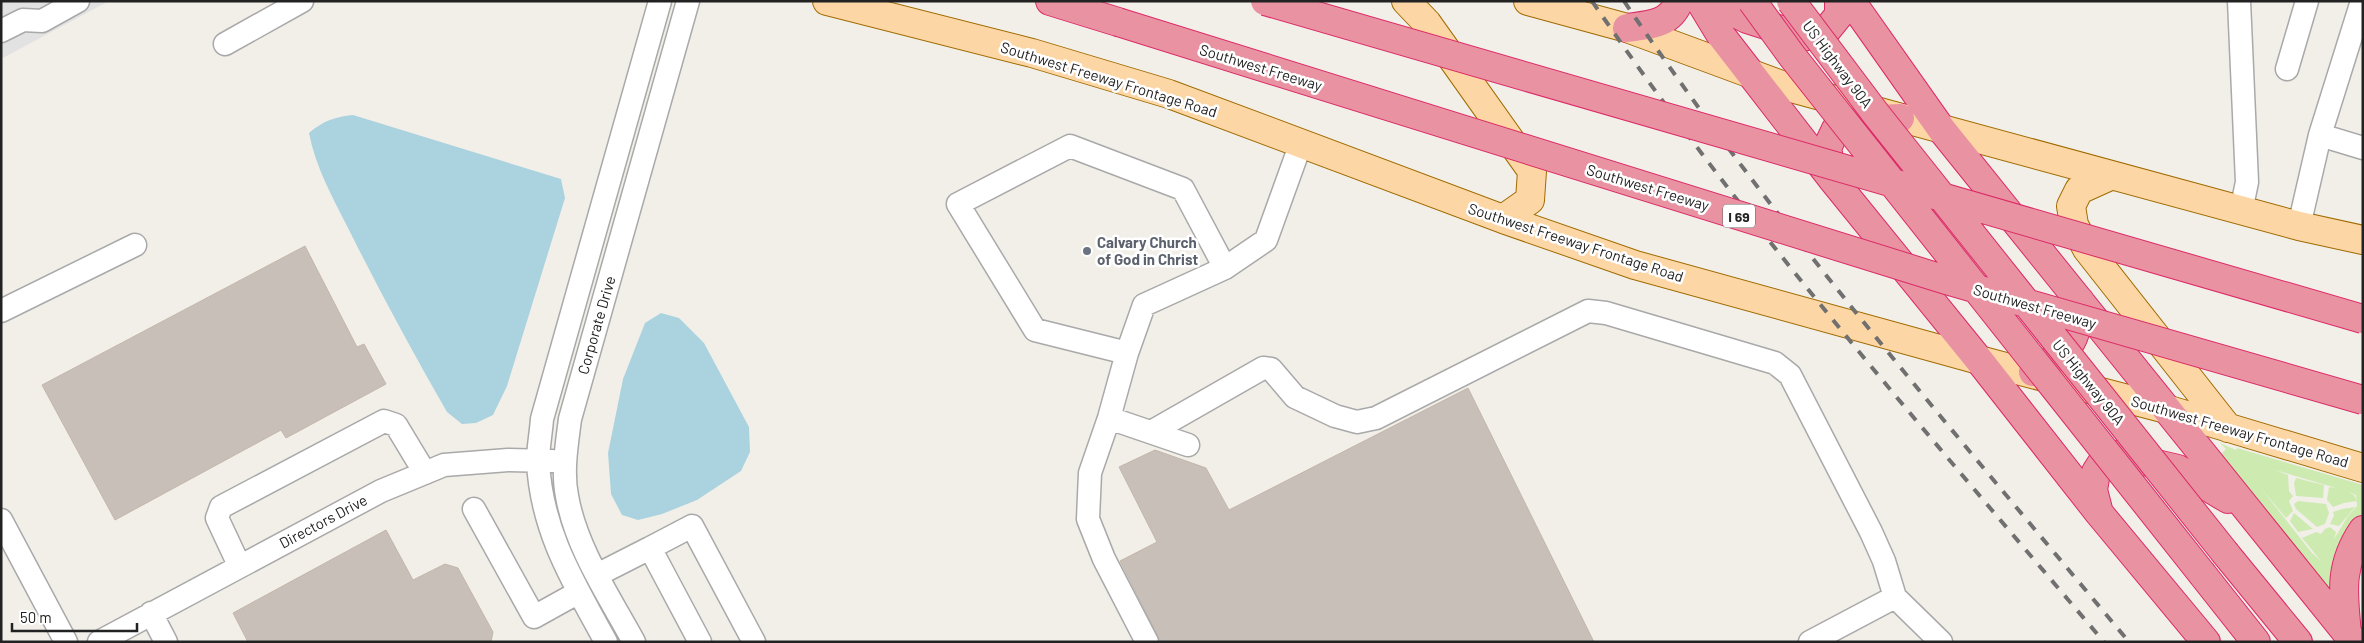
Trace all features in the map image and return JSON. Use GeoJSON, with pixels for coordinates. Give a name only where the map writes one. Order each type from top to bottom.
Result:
{"type":"FeatureCollection","features":[{"type":"Feature","properties":{"kind":"highway","name":"Southwest Freeway"},"geometry":{"type":"LineString","coordinates":[[1050,1],[1946,280],[2363,400]]}},
{"type":"Feature","properties":{"kind":"highway"},"geometry":{"type":"LineString","coordinates":[[1264,1],[2363,319]]}},
{"type":"Feature","properties":{"kind":"highway"},"geometry":{"type":"LineString","coordinates":[[1627,28],[1662,23],[1676,9],[1678,1]]}},
{"type":"Feature","properties":{"kind":"highway"},"geometry":{"type":"LineString","coordinates":[[1700,1],[1720,34],[1833,180],[1979,360],[2099,513],[2206,642]]}},
{"type":"Feature","properties":{"kind":"highway"},"geometry":{"type":"LineString","coordinates":[[1712,1],[1747,19],[1803,37],[1826,31],[1839,14],[1840,1]]}},
{"type":"Feature","properties":{"kind":"highway","name":"US Highway 90A"},"geometry":{"type":"LineString","coordinates":[[1752,1],[1792,56],[2256,642]]}},
{"type":"Feature","properties":{"kind":"highway","name":"US Highway 90A"},"geometry":{"type":"LineString","coordinates":[[1791,1],[1876,114],[2298,642]]}},
{"type":"Feature","properties":{"kind":"highway"},"geometry":{"type":"LineString","coordinates":[[1851,1],[1942,130],[2350,637]]}},
{"type":"Feature","properties":{"kind":"highway"},"geometry":{"type":"LineString","coordinates":[[1833,180],[1827,148],[1836,129],[1860,120],[1900,118]]}},
{"type":"Feature","properties":{"kind":"highway"},"geometry":{"type":"LineString","coordinates":[[2033,372],[2060,357],[2076,334],[2080,301]]}},
{"type":"Feature","properties":{"kind":"highway"},"geometry":{"type":"LineString","coordinates":[[2099,513],[2093,490],[2096,472],[2103,461],[2118,455],[2178,469],[2200,480],[2252,516]]}},
{"type":"Feature","properties":{"kind":"highway"},"geometry":{"type":"LineString","coordinates":[[2350,637],[2344,597],[2344,570],[2352,546],[2363,530]]}},
{"type":"Feature","properties":{"kind":"main road","name":"Southwest Freeway Frontage Road"},"geometry":{"type":"LineString","coordinates":[[827,1],[1050,59],[1169,94],[1503,219],[1634,265],[1979,360],[2033,372],[2166,409],[2363,468]]}},
{"type":"Feature","properties":{"kind":"main road"},"geometry":{"type":"LineString","coordinates":[[1406,1],[1427,23],[1532,172],[1530,200],[1503,219]]}},
{"type":"Feature","properties":{"kind":"main road"},"geometry":{"type":"LineString","coordinates":[[1528,1],[1627,28],[1784,86],[2241,211],[2363,240]]}},
{"type":"Feature","properties":{"kind":"main road"},"geometry":{"type":"LineString","coordinates":[[2110,176],[2079,190],[2071,206],[2074,225],[2088,249],[2228,428]]}},
{"type":"Feature","properties":{"kind":"street"},"geometry":{"type":"LineString","coordinates":[[1,31],[23,20],[42,21],[78,1]]}},
{"type":"Feature","properties":{"kind":"street"},"geometry":{"type":"LineString","coordinates":[[225,44],[302,1]]}},
{"type":"Feature","properties":{"kind":"street","name":"Corporate Drive"},"geometry":{"type":"LineString","coordinates":[[606,642],[561,559],[545,512],[538,461],[542,420],[660,1]]}},
{"type":"Feature","properties":{"kind":"street","name":"Corporate Drive"},"geometry":{"type":"LineString","coordinates":[[634,642],[597,575],[578,534],[566,495],[566,462],[570,419],[688,1]]}},
{"type":"Feature","properties":{"kind":"street"},"geometry":{"type":"LineString","coordinates":[[2239,1],[2247,182],[2241,211]]}},
{"type":"Feature","properties":{"kind":"street"},"geometry":{"type":"LineString","coordinates":[[2287,69],[2308,1]]}},
{"type":"Feature","properties":{"kind":"street"},"geometry":{"type":"LineString","coordinates":[[2299,226],[2320,135],[2362,1]]}},
{"type":"Feature","properties":{"kind":"street"},"geometry":{"type":"LineString","coordinates":[[2320,135],[2363,148]]}},
{"type":"Feature","properties":{"kind":"street"},"geometry":{"type":"LineString","coordinates":[[1147,642],[1104,559],[1088,518],[1090,473],[1109,418],[1127,352],[1144,305],[1225,268],[1266,240],[1301,143]]}},
{"type":"Feature","properties":{"kind":"street"},"geometry":{"type":"LineString","coordinates":[[1127,352],[1035,330],[958,204],[1070,146],[1182,189],[1225,268]]}},
{"type":"Feature","properties":{"kind":"street"},"geometry":{"type":"LineString","coordinates":[[1,311],[135,245]]}},
{"type":"Feature","properties":{"kind":"street"},"geometry":{"type":"LineString","coordinates":[[1151,432],[1263,368],[1271,369],[1295,396],[1336,416],[1357,422],[1376,418],[1588,311],[1606,313],[1775,363],[1790,375],[1874,539],[1884,561],[1895,597],[1941,642]]}},
{"type":"Feature","properties":{"kind":"street"},"geometry":{"type":"LineString","coordinates":[[1109,418],[1188,445]]}},
{"type":"Feature","properties":{"kind":"street"},"geometry":{"type":"LineString","coordinates":[[239,565],[217,518],[220,507],[384,421],[396,425],[425,473]]}},
{"type":"Feature","properties":{"kind":"street","name":"Directors Drive"},"geometry":{"type":"LineString","coordinates":[[99,642],[239,565],[381,491],[444,465],[508,460],[566,462]]}},
{"type":"Feature","properties":{"kind":"street"},"geometry":{"type":"LineString","coordinates":[[474,509],[534,617],[579,592]]}},
{"type":"Feature","properties":{"kind":"street"},"geometry":{"type":"LineString","coordinates":[[1,520],[66,642]]}},
{"type":"Feature","properties":{"kind":"street"},"geometry":{"type":"LineString","coordinates":[[597,575],[692,526],[754,642]]}},
{"type":"Feature","properties":{"kind":"street"},"geometry":{"type":"LineString","coordinates":[[650,548],[700,642]]}},
{"type":"Feature","properties":{"kind":"street"},"geometry":{"type":"LineString","coordinates":[[1810,642],[1895,597]]}},
{"type":"Feature","properties":{"kind":"street"},"geometry":{"type":"LineString","coordinates":[[151,613],[166,642]]}},
{"type":"Feature","properties":{"kind":"green space"},"geometry":{"type":"Polygon","coordinates":[[[2220,443],[2236,450],[2237,448],[2363,485],[2363,516],[2360,519],[2335,585],[2329,589],[2220,455],[2226,449],[2220,443]],[[2275,470],[2288,475],[2289,491],[2293,496],[2289,501],[2293,511],[2286,518],[2260,487],[2312,553],[2321,561],[2302,538],[2316,532],[2321,534],[2330,527],[2336,532],[2334,539],[2348,516],[2357,506],[2357,501],[2333,507],[2327,500],[2329,487],[2336,488],[2275,470]]]}},
{"type":"Feature","properties":{"kind":"green space"},"geometry":{"type":"Polygon","coordinates":[[[2296,478],[2324,485],[2323,498],[2296,496],[2294,483],[2296,478]]]}},
{"type":"Feature","properties":{"kind":"green space"},"geometry":{"type":"Polygon","coordinates":[[[2298,501],[2326,504],[2329,513],[2325,524],[2317,527],[2296,509],[2294,504],[2298,501]]]}},
{"type":"Feature","properties":{"kind":"green space"},"geometry":{"type":"Polygon","coordinates":[[[2355,507],[2339,526],[2330,524],[2334,515],[2333,512],[2355,507]]]}},
{"type":"Feature","properties":{"kind":"green space"},"geometry":{"type":"Polygon","coordinates":[[[2294,513],[2313,529],[2298,532],[2290,521],[2294,513]]]}},
{"type":"Feature","properties":{"kind":"shaded area"},"geometry":{"type":"Polygon","coordinates":[[[1,1],[109,1],[1,59],[1,1]]]}},
{"type":"Feature","properties":{"kind":"water"},"geometry":{"type":"Polygon","coordinates":[[[353,115],[561,179],[565,198],[507,386],[493,415],[476,423],[462,424],[447,412],[408,343],[320,170],[309,133],[329,120],[353,115]]]}},
{"type":"Feature","properties":{"kind":"water"},"geometry":{"type":"Polygon","coordinates":[[[661,313],[679,318],[704,343],[749,427],[750,452],[741,471],[697,500],[662,514],[638,520],[622,515],[611,494],[608,453],[623,379],[645,323],[661,313]]]}},
{"type":"Feature","properties":{"kind":"building"},"geometry":{"type":"Polygon","coordinates":[[[305,246],[357,347],[364,344],[386,384],[286,438],[281,430],[115,520],[42,385],[305,246]]]}},
{"type":"Feature","properties":{"kind":"building"},"geometry":{"type":"Polygon","coordinates":[[[1468,388],[1594,642],[1161,642],[1120,561],[1157,542],[1119,467],[1155,450],[1206,468],[1229,510],[1468,388]]]}},
{"type":"Feature","properties":{"kind":"building"},"geometry":{"type":"Polygon","coordinates":[[[386,530],[413,580],[445,564],[458,568],[493,632],[491,642],[248,642],[233,613],[386,530]]]}},
{"type":"Feature","properties":{"kind":"railway"},"geometry":{"type":"LineString","coordinates":[[1592,1],[1651,85],[1775,248],[1839,328],[2104,642]]}},
{"type":"Feature","properties":{"kind":"railway"},"geometry":{"type":"LineString","coordinates":[[1624,1],[1682,85],[1743,167],[1868,328],[2129,642]]}},
{"type":"Feature","properties":{"kind":"place","name":"Calvary Church of God in Christ"},"geometry":{"type":"Point","coordinates":[1087,251]}}]}
